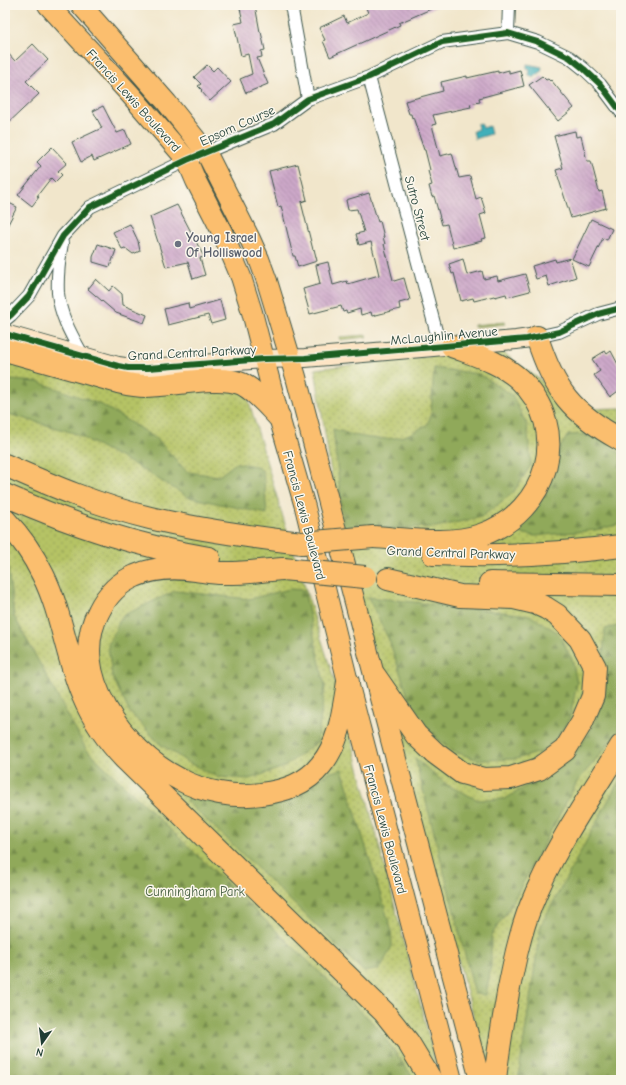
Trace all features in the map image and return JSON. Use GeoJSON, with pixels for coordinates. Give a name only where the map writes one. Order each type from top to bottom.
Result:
{"type":"FeatureCollection","features":[{"type":"Feature","properties":{"kind":"highway"},"geometry":{"type":"LineString","coordinates":[[537,337],[544,359],[556,385],[563,396],[586,418],[621,440]]}},
{"type":"Feature","properties":{"kind":"highway"},"geometry":{"type":"LineString","coordinates":[[372,543],[463,540],[480,535],[500,526],[516,514],[530,499],[541,481],[546,461],[548,441],[545,421],[537,402],[519,379],[503,367],[446,346]]}},
{"type":"Feature","properties":{"kind":"highway"},"geometry":{"type":"LineString","coordinates":[[5,350],[136,386],[220,380],[234,382],[252,390],[278,417]]}},
{"type":"Feature","properties":{"kind":"highway"},"geometry":{"type":"LineString","coordinates":[[5,449],[28,460],[105,506]]}},
{"type":"Feature","properties":{"kind":"highway","name":"Grand Central Parkway"},"geometry":{"type":"LineString","coordinates":[[5,465],[105,506],[149,518],[195,528],[292,542],[372,543],[454,555],[556,553],[621,546]]}},
{"type":"Feature","properties":{"kind":"highway"},"geometry":{"type":"LineString","coordinates":[[5,495],[85,527],[130,541],[200,556],[283,569],[388,578],[484,583],[621,585]]}},
{"type":"Feature","properties":{"kind":"highway"},"geometry":{"type":"LineString","coordinates":[[5,520],[27,545],[44,576],[55,607],[76,678],[101,732],[125,759],[384,1012],[408,1042],[430,1080]]}},
{"type":"Feature","properties":{"kind":"highway"},"geometry":{"type":"LineString","coordinates":[[283,569],[221,573],[180,568],[162,568],[145,572],[125,580],[108,596],[96,616],[92,625],[89,646],[91,670],[97,689],[108,711],[117,726],[140,751],[154,764],[167,773],[180,780],[208,790],[240,795],[258,794],[284,790],[302,782],[312,775],[321,765],[332,746],[339,727],[348,682]]}},
{"type":"Feature","properties":{"kind":"highway"},"geometry":{"type":"LineString","coordinates":[[375,676],[414,733],[430,749],[462,773],[484,779],[510,778],[539,769],[565,750],[582,722],[593,696],[594,668],[580,639],[557,614],[546,608],[524,600],[514,598],[460,596],[388,578]]}},
{"type":"Feature","properties":{"kind":"highway"},"geometry":{"type":"LineString","coordinates":[[495,1080],[500,1035],[513,966],[531,905],[543,878],[567,833],[621,746]]}},
{"type":"Feature","properties":{"kind":"main road","name":"Francis Lewis Boulevard"},"geometry":{"type":"LineString","coordinates":[[48,5],[130,94],[187,160],[222,232],[241,277],[252,312],[278,417],[305,507],[348,682],[452,1080]]}},
{"type":"Feature","properties":{"kind":"main road","name":"Francis Lewis Boulevard"},"geometry":{"type":"LineString","coordinates":[[81,5],[167,103],[206,152],[250,239],[267,281],[290,358],[375,676],[480,1080]]}},
{"type":"Feature","properties":{"kind":"street"},"geometry":{"type":"LineString","coordinates":[[291,5],[308,99]]}},
{"type":"Feature","properties":{"kind":"street"},"geometry":{"type":"LineString","coordinates":[[508,33],[509,5]]}},
{"type":"Feature","properties":{"kind":"street","name":"Epsom Course"},"geometry":{"type":"LineString","coordinates":[[5,320],[29,296],[63,236],[90,207],[187,160],[274,124],[308,99],[369,77],[442,42],[508,33],[538,42],[571,59],[584,69],[600,84],[621,112]]}},
{"type":"Feature","properties":{"kind":"street","name":"Sutro Street"},"geometry":{"type":"LineString","coordinates":[[369,77],[446,346]]}},
{"type":"Feature","properties":{"kind":"street"},"geometry":{"type":"LineString","coordinates":[[63,236],[58,271],[58,294],[64,317],[83,356]]}},
{"type":"Feature","properties":{"kind":"street","name":"McLaughlin Avenue"},"geometry":{"type":"LineString","coordinates":[[264,359],[516,340],[559,332],[598,314],[621,308]]}},
{"type":"Feature","properties":{"kind":"street","name":"Grand Central Parkway"},"geometry":{"type":"LineString","coordinates":[[5,334],[118,366],[138,369],[264,359]]}},
{"type":"Feature","properties":{"kind":"green space"},"geometry":{"type":"Polygon","coordinates":[[[505,322],[505,324],[474,327],[474,325],[505,322]]]}},
{"type":"Feature","properties":{"kind":"green space"},"geometry":{"type":"Polygon","coordinates":[[[367,335],[367,337],[340,340],[340,337],[367,335]]]}},
{"type":"Feature","properties":{"kind":"green space"},"geometry":{"type":"Polygon","coordinates":[[[497,348],[580,409],[621,408],[621,1080],[491,1080],[339,524],[315,369],[497,348]]]}},
{"type":"Feature","properties":{"kind":"green space","name":"Cunningham Park"},"geometry":{"type":"Polygon","coordinates":[[[5,359],[245,388],[281,511],[345,714],[440,1080],[5,1080],[5,359]]]}},
{"type":"Feature","properties":{"kind":"green space"},"geometry":{"type":"Polygon","coordinates":[[[434,368],[479,374],[512,395],[527,425],[531,465],[513,493],[481,517],[436,527],[354,529],[344,527],[333,429],[368,438],[386,439],[407,435],[427,425],[431,415],[434,368]]]}},
{"type":"Feature","properties":{"kind":"green space"},"geometry":{"type":"Polygon","coordinates":[[[10,380],[38,382],[102,405],[157,439],[187,472],[219,476],[236,463],[256,466],[263,472],[267,514],[188,497],[135,465],[74,433],[5,413],[5,382],[10,380]]]}},
{"type":"Feature","properties":{"kind":"green space"},"geometry":{"type":"Polygon","coordinates":[[[592,434],[621,454],[621,524],[595,530],[535,536],[515,532],[515,523],[550,480],[560,448],[568,435],[592,434]]]}},
{"type":"Feature","properties":{"kind":"green space"},"geometry":{"type":"Polygon","coordinates":[[[5,545],[14,616],[86,749],[377,1027],[415,1080],[5,1080],[5,545]]]}},
{"type":"Feature","properties":{"kind":"green space"},"geometry":{"type":"Polygon","coordinates":[[[290,589],[304,590],[325,687],[317,742],[284,767],[249,779],[218,777],[187,762],[159,743],[129,711],[112,676],[108,645],[122,616],[175,591],[249,599],[290,589]]]}},
{"type":"Feature","properties":{"kind":"green space"},"geometry":{"type":"Polygon","coordinates":[[[368,597],[529,615],[557,632],[572,659],[577,683],[570,717],[550,749],[516,759],[478,760],[453,751],[421,725],[407,693],[389,640],[368,597]]]}},
{"type":"Feature","properties":{"kind":"green space"},"geometry":{"type":"Polygon","coordinates":[[[621,625],[621,729],[577,782],[510,907],[491,936],[491,966],[486,995],[475,994],[415,758],[447,785],[478,800],[505,799],[555,769],[579,749],[593,727],[603,701],[606,679],[603,657],[605,629],[621,625]]]}},
{"type":"Feature","properties":{"kind":"green space"},"geometry":{"type":"Polygon","coordinates":[[[342,769],[391,929],[392,946],[380,969],[364,972],[186,801],[193,794],[222,803],[253,807],[295,796],[328,773],[342,769]]]}},
{"type":"Feature","properties":{"kind":"green space"},"geometry":{"type":"Polygon","coordinates":[[[621,777],[621,1080],[518,1080],[541,925],[621,777]]]}},
{"type":"Feature","properties":{"kind":"water"},"geometry":{"type":"Polygon","coordinates":[[[527,64],[542,67],[541,72],[533,78],[529,75],[530,69],[527,68],[527,64]]]}},
{"type":"Feature","properties":{"kind":"water"},"geometry":{"type":"Polygon","coordinates":[[[481,123],[483,128],[489,126],[491,134],[475,139],[473,131],[478,129],[477,124],[481,123]]]}},
{"type":"Feature","properties":{"kind":"building"},"geometry":{"type":"Polygon","coordinates":[[[255,5],[265,50],[261,51],[262,57],[257,58],[268,84],[246,93],[240,79],[252,74],[248,54],[241,56],[234,24],[243,22],[240,8],[255,5]]]}},
{"type":"Feature","properties":{"kind":"building"},"geometry":{"type":"Polygon","coordinates":[[[365,5],[440,5],[399,23],[400,25],[330,57],[323,41],[325,40],[319,28],[344,16],[347,23],[368,13],[365,5]]]}},
{"type":"Feature","properties":{"kind":"building"},"geometry":{"type":"Polygon","coordinates":[[[33,44],[48,60],[26,81],[39,94],[5,126],[5,50],[15,61],[33,44]]]}},
{"type":"Feature","properties":{"kind":"building"},"geometry":{"type":"Polygon","coordinates":[[[207,65],[213,71],[217,67],[231,82],[210,101],[198,86],[201,84],[194,77],[207,65]]]}},
{"type":"Feature","properties":{"kind":"building"},"geometry":{"type":"Polygon","coordinates":[[[509,70],[509,73],[520,70],[524,86],[479,98],[480,102],[470,104],[471,107],[433,115],[436,124],[432,125],[440,156],[452,153],[459,178],[470,176],[476,199],[481,197],[486,213],[480,215],[486,238],[481,239],[482,241],[453,248],[447,224],[442,225],[434,196],[432,197],[429,186],[432,185],[428,171],[430,170],[425,150],[413,117],[412,118],[411,114],[409,114],[405,101],[443,91],[441,82],[467,76],[467,78],[509,70]]]}},
{"type":"Feature","properties":{"kind":"building"},"geometry":{"type":"Polygon","coordinates":[[[542,76],[546,80],[551,80],[574,108],[558,121],[529,85],[542,76]]]}},
{"type":"Feature","properties":{"kind":"building"},"geometry":{"type":"Polygon","coordinates":[[[103,106],[117,133],[125,130],[131,144],[94,161],[92,156],[81,162],[72,142],[102,128],[93,111],[103,106]]]}},
{"type":"Feature","properties":{"kind":"building"},"geometry":{"type":"Polygon","coordinates":[[[575,131],[576,137],[581,136],[587,161],[591,161],[599,192],[602,191],[606,208],[571,218],[556,170],[563,168],[554,136],[575,131]]]}},
{"type":"Feature","properties":{"kind":"building"},"geometry":{"type":"Polygon","coordinates":[[[52,147],[67,163],[58,171],[62,175],[55,182],[51,178],[37,196],[39,197],[32,206],[18,195],[41,166],[37,162],[52,147]]]}},
{"type":"Feature","properties":{"kind":"building"},"geometry":{"type":"Polygon","coordinates":[[[298,164],[307,200],[301,202],[317,261],[298,267],[295,256],[293,256],[281,206],[278,207],[269,171],[298,164]]]}},
{"type":"Feature","properties":{"kind":"building"},"geometry":{"type":"Polygon","coordinates":[[[369,193],[378,222],[380,221],[393,280],[404,278],[410,300],[399,303],[400,309],[372,316],[371,312],[361,315],[360,309],[347,313],[346,311],[343,312],[341,306],[310,314],[303,289],[320,284],[316,265],[328,262],[333,285],[347,281],[348,284],[379,275],[371,242],[359,245],[356,234],[364,232],[357,209],[348,210],[346,200],[369,193]]]}},
{"type":"Feature","properties":{"kind":"building"},"geometry":{"type":"Polygon","coordinates":[[[5,201],[17,207],[5,230],[5,201]]]}},
{"type":"Feature","properties":{"kind":"building","name":"Young Israel Of Holliswood"},"geometry":{"type":"Polygon","coordinates":[[[177,205],[204,257],[200,258],[205,275],[193,279],[188,262],[166,267],[150,217],[177,205]]]}},
{"type":"Feature","properties":{"kind":"building"},"geometry":{"type":"Polygon","coordinates":[[[591,219],[612,229],[607,240],[603,238],[589,267],[572,259],[591,219]]]}},
{"type":"Feature","properties":{"kind":"building"},"geometry":{"type":"Polygon","coordinates":[[[130,224],[138,241],[140,251],[133,254],[125,248],[122,249],[113,232],[130,224]]]}},
{"type":"Feature","properties":{"kind":"building"},"geometry":{"type":"Polygon","coordinates":[[[98,244],[116,250],[110,267],[93,262],[93,257],[98,244]]]}},
{"type":"Feature","properties":{"kind":"building"},"geometry":{"type":"Polygon","coordinates":[[[570,258],[576,277],[549,286],[546,276],[536,279],[532,266],[555,259],[556,262],[570,258]]]}},
{"type":"Feature","properties":{"kind":"building"},"geometry":{"type":"Polygon","coordinates":[[[463,259],[467,275],[482,271],[484,279],[497,276],[498,281],[525,274],[530,291],[507,297],[506,294],[474,301],[473,298],[461,301],[454,273],[452,274],[449,264],[463,259]]]}},
{"type":"Feature","properties":{"kind":"building"},"geometry":{"type":"Polygon","coordinates":[[[96,279],[109,291],[113,286],[122,294],[123,305],[147,315],[144,323],[116,313],[88,289],[96,279]]]}},
{"type":"Feature","properties":{"kind":"building"},"geometry":{"type":"Polygon","coordinates":[[[220,300],[225,320],[211,324],[208,315],[168,325],[164,309],[188,303],[189,309],[220,300]]]}},
{"type":"Feature","properties":{"kind":"building"},"geometry":{"type":"Polygon","coordinates":[[[605,351],[607,354],[611,351],[621,370],[621,389],[610,397],[594,375],[600,371],[592,359],[605,351]]]}},
{"type":"Feature","properties":{"kind":"cycle path"},"geometry":{"type":"LineString","coordinates":[[5,320],[29,296],[63,236],[90,207],[187,160],[274,124],[308,99],[369,77],[442,42],[508,33],[538,42],[569,57],[584,69],[600,84],[621,112]]}},
{"type":"Feature","properties":{"kind":"cycle path"},"geometry":{"type":"LineString","coordinates":[[5,334],[118,366],[128,368],[148,368],[264,359],[305,358],[527,339],[559,332],[598,314],[621,308]]}},
{"type":"Feature","properties":{"kind":"place","name":"Young Israel Of Holliswood"},"geometry":{"type":"Point","coordinates":[178,244]}}]}
